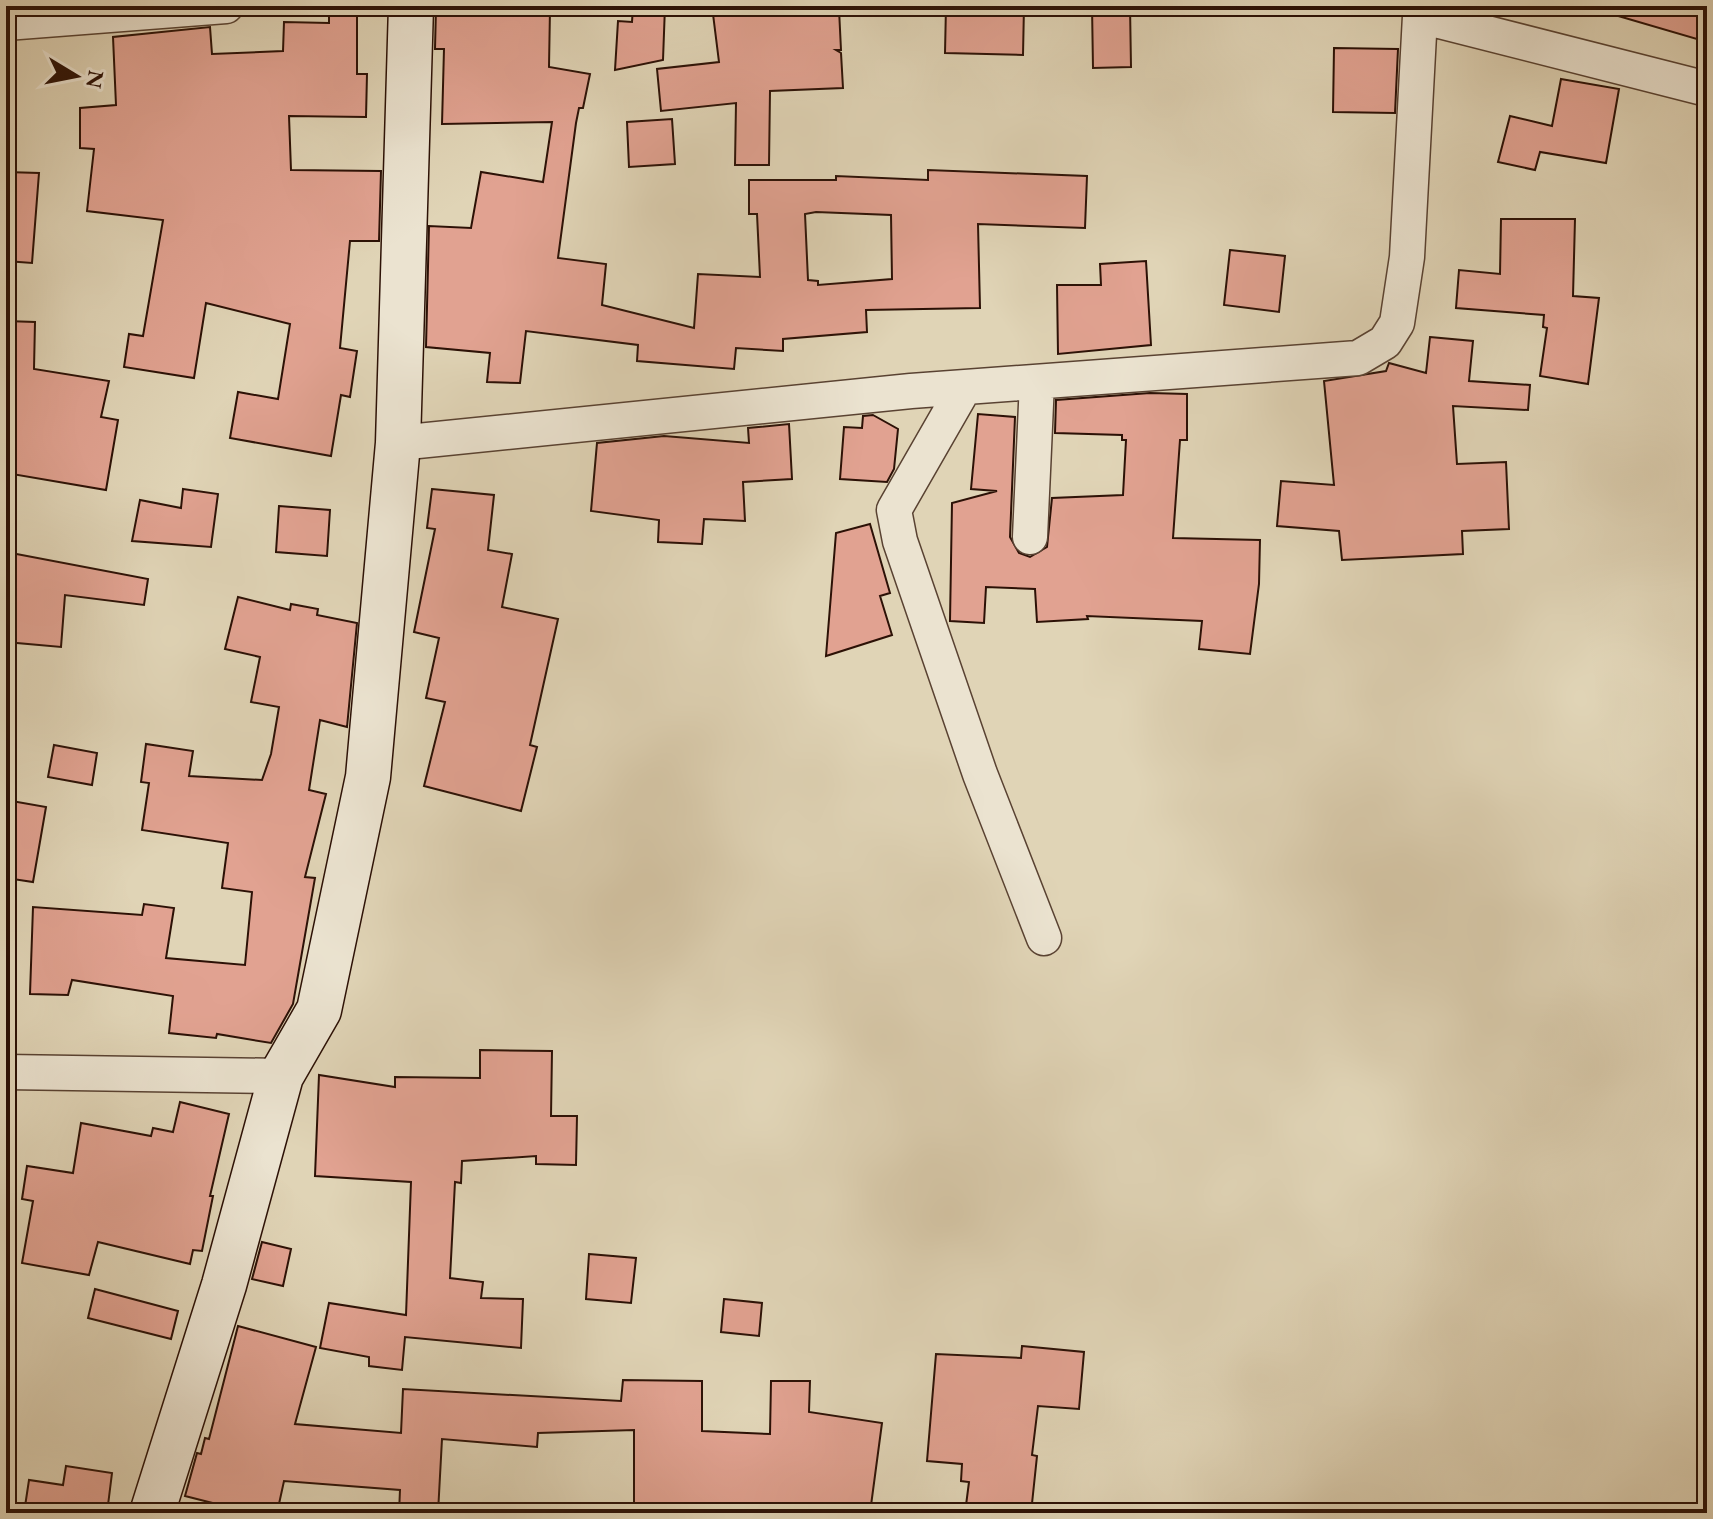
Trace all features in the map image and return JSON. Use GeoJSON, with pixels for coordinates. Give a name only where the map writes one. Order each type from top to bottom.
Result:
{"type":"FeatureCollection","features":[{"type":"Feature","properties":{"kind":"street"},"geometry":{"type":"LineString","coordinates":[[6,23],[226,6]]}},
{"type":"Feature","properties":{"kind":"street"},"geometry":{"type":"LineString","coordinates":[[152,1513],[224,1285],[281,1076],[319,1010],[368,777],[398,443],[411,6]]}},
{"type":"Feature","properties":{"kind":"street"},"geometry":{"type":"LineString","coordinates":[[398,443],[964,388],[1358,358],[1385,342],[1397,323],[1407,257],[1419,11],[1707,89]]}},
{"type":"Feature","properties":{"kind":"street"},"geometry":{"type":"LineString","coordinates":[[1030,537],[1037,382]]}},
{"type":"Feature","properties":{"kind":"street"},"geometry":{"type":"LineString","coordinates":[[964,388],[894,510],[900,541],[975,760],[1044,938]]}},
{"type":"Feature","properties":{"kind":"street"},"geometry":{"type":"LineString","coordinates":[[6,1072],[281,1076]]}},
{"type":"Feature","properties":{"kind":"building"},"geometry":{"type":"Polygon","coordinates":[[[633,6],[665,6],[663,60],[615,70],[618,21],[632,22],[633,6]]]}},
{"type":"Feature","properties":{"kind":"building"},"geometry":{"type":"Polygon","coordinates":[[[712,6],[760,6],[760,15],[839,9],[841,50],[836,50],[841,53],[843,88],[770,91],[769,165],[735,165],[736,103],[661,111],[657,69],[719,62],[712,6]]]}},
{"type":"Feature","properties":{"kind":"building"},"geometry":{"type":"Polygon","coordinates":[[[946,6],[1024,6],[1023,55],[945,53],[946,6]]]}},
{"type":"Feature","properties":{"kind":"building"},"geometry":{"type":"Polygon","coordinates":[[[1092,6],[1130,6],[1131,67],[1093,68],[1092,6]]]}},
{"type":"Feature","properties":{"kind":"building"},"geometry":{"type":"Polygon","coordinates":[[[1609,6],[1707,6],[1707,42],[1608,13],[1609,6]]]}},
{"type":"Feature","properties":{"kind":"building"},"geometry":{"type":"Polygon","coordinates":[[[436,8],[550,9],[549,67],[590,74],[583,108],[579,108],[576,123],[558,258],[606,264],[602,305],[694,328],[698,274],[760,277],[757,214],[749,214],[749,180],[836,180],[836,176],[928,180],[928,170],[1087,176],[1085,228],[978,224],[980,308],[866,310],[867,332],[783,339],[783,351],[736,348],[734,369],[637,361],[638,345],[526,331],[520,383],[487,382],[490,353],[426,347],[429,226],[471,228],[481,172],[543,182],[552,122],[442,124],[444,49],[435,49],[436,8]],[[805,214],[808,280],[818,281],[818,285],[892,279],[891,215],[805,214]]]}},
{"type":"Feature","properties":{"kind":"building"},"geometry":{"type":"Polygon","coordinates":[[[329,12],[357,12],[357,74],[367,74],[366,117],[289,116],[291,170],[381,171],[379,241],[350,241],[340,348],[357,351],[350,397],[341,395],[331,456],[230,438],[238,392],[278,399],[290,324],[206,303],[194,378],[124,367],[129,334],[143,336],[163,220],[87,211],[94,149],[80,148],[80,108],[116,105],[113,37],[210,27],[212,54],[283,51],[284,22],[329,23],[329,12]]]}},
{"type":"Feature","properties":{"kind":"building"},"geometry":{"type":"Polygon","coordinates":[[[1334,48],[1398,49],[1395,113],[1333,112],[1334,48]]]}},
{"type":"Feature","properties":{"kind":"building"},"geometry":{"type":"Polygon","coordinates":[[[1561,79],[1619,89],[1606,163],[1540,152],[1535,170],[1498,162],[1510,116],[1552,126],[1561,79]]]}},
{"type":"Feature","properties":{"kind":"building"},"geometry":{"type":"Polygon","coordinates":[[[672,119],[675,164],[629,167],[627,122],[672,119]]]}},
{"type":"Feature","properties":{"kind":"building"},"geometry":{"type":"Polygon","coordinates":[[[6,172],[39,173],[32,263],[6,261],[6,172]]]}},
{"type":"Feature","properties":{"kind":"building"},"geometry":{"type":"Polygon","coordinates":[[[1501,219],[1575,219],[1573,296],[1599,298],[1588,384],[1540,376],[1547,328],[1543,327],[1544,315],[1456,308],[1459,270],[1500,274],[1501,219]]]}},
{"type":"Feature","properties":{"kind":"building"},"geometry":{"type":"Polygon","coordinates":[[[1230,250],[1285,256],[1279,312],[1224,305],[1230,250]]]}},
{"type":"Feature","properties":{"kind":"building"},"geometry":{"type":"Polygon","coordinates":[[[1146,261],[1151,345],[1058,354],[1057,285],[1101,285],[1100,264],[1146,261]]]}},
{"type":"Feature","properties":{"kind":"building"},"geometry":{"type":"Polygon","coordinates":[[[6,321],[35,322],[34,369],[109,381],[101,417],[118,420],[106,490],[6,473],[6,321]]]}},
{"type":"Feature","properties":{"kind":"building"},"geometry":{"type":"Polygon","coordinates":[[[1430,337],[1473,341],[1469,381],[1530,385],[1528,410],[1453,406],[1457,464],[1506,462],[1509,529],[1462,531],[1463,554],[1342,560],[1339,531],[1277,526],[1281,481],[1334,485],[1324,381],[1386,371],[1389,363],[1426,373],[1430,337]]]}},
{"type":"Feature","properties":{"kind":"building"},"geometry":{"type":"Polygon","coordinates":[[[1150,393],[1187,394],[1187,440],[1180,440],[1173,538],[1260,540],[1259,584],[1250,654],[1199,649],[1202,621],[1087,616],[1088,619],[1037,622],[1035,589],[986,587],[984,623],[950,621],[952,503],[997,491],[971,489],[978,414],[1015,417],[1010,537],[1019,553],[1030,557],[1047,547],[1052,498],[1123,495],[1126,440],[1122,440],[1122,435],[1055,433],[1056,400],[1150,393]]]}},
{"type":"Feature","properties":{"kind":"building"},"geometry":{"type":"Polygon","coordinates":[[[873,415],[898,429],[894,469],[887,482],[840,479],[844,427],[862,428],[863,416],[873,415]]]}},
{"type":"Feature","properties":{"kind":"building"},"geometry":{"type":"Polygon","coordinates":[[[789,424],[792,479],[743,482],[745,521],[704,519],[702,544],[658,542],[659,520],[591,511],[597,443],[664,436],[749,443],[748,428],[789,424]]]}},
{"type":"Feature","properties":{"kind":"building"},"geometry":{"type":"Polygon","coordinates":[[[183,489],[218,494],[211,547],[132,541],[140,500],[181,508],[183,489]]]}},
{"type":"Feature","properties":{"kind":"building"},"geometry":{"type":"Polygon","coordinates":[[[432,489],[494,495],[488,550],[512,554],[502,607],[558,619],[530,745],[537,747],[521,811],[424,786],[445,702],[426,698],[439,638],[414,632],[435,529],[427,528],[432,489]]]}},
{"type":"Feature","properties":{"kind":"building"},"geometry":{"type":"Polygon","coordinates":[[[279,506],[330,510],[327,556],[276,552],[279,506]]]}},
{"type":"Feature","properties":{"kind":"building"},"geometry":{"type":"Polygon","coordinates":[[[870,524],[890,593],[880,596],[892,635],[826,656],[836,533],[870,524]]]}},
{"type":"Feature","properties":{"kind":"building"},"geometry":{"type":"Polygon","coordinates":[[[6,552],[148,579],[144,605],[65,595],[61,647],[6,642],[6,552]]]}},
{"type":"Feature","properties":{"kind":"building"},"geometry":{"type":"Polygon","coordinates":[[[238,597],[290,610],[291,604],[318,609],[317,615],[357,623],[347,727],[320,720],[309,790],[326,794],[305,877],[315,878],[293,1004],[271,1043],[217,1034],[216,1038],[169,1033],[173,996],[72,980],[68,995],[30,994],[33,907],[142,915],[144,904],[174,908],[166,958],[245,965],[252,892],[222,888],[228,843],[142,830],[149,783],[141,782],[146,744],[193,751],[189,776],[262,780],[271,754],[279,707],[251,702],[260,657],[225,649],[238,597]]]}},
{"type":"Feature","properties":{"kind":"building"},"geometry":{"type":"Polygon","coordinates":[[[54,745],[97,753],[92,785],[48,777],[54,745]]]}},
{"type":"Feature","properties":{"kind":"building"},"geometry":{"type":"Polygon","coordinates":[[[6,800],[46,807],[33,882],[6,878],[6,800]]]}},
{"type":"Feature","properties":{"kind":"building"},"geometry":{"type":"Polygon","coordinates":[[[480,1050],[552,1051],[551,1116],[577,1116],[576,1165],[536,1164],[536,1156],[462,1161],[461,1183],[455,1182],[450,1278],[483,1282],[481,1298],[523,1299],[521,1348],[405,1337],[402,1370],[369,1366],[369,1357],[320,1348],[329,1303],[406,1315],[411,1182],[315,1176],[319,1075],[395,1087],[395,1077],[480,1078],[480,1050]]]}},
{"type":"Feature","properties":{"kind":"building"},"geometry":{"type":"Polygon","coordinates":[[[180,1102],[229,1114],[210,1196],[213,1196],[202,1251],[193,1250],[190,1264],[98,1242],[89,1275],[22,1263],[33,1201],[22,1199],[27,1166],[73,1173],[81,1123],[151,1136],[153,1128],[173,1132],[180,1102]]]}},
{"type":"Feature","properties":{"kind":"building"},"geometry":{"type":"Polygon","coordinates":[[[262,1242],[291,1249],[283,1286],[252,1279],[262,1242]]]}},
{"type":"Feature","properties":{"kind":"building"},"geometry":{"type":"Polygon","coordinates":[[[589,1254],[636,1258],[631,1303],[586,1299],[589,1254]]]}},
{"type":"Feature","properties":{"kind":"building"},"geometry":{"type":"Polygon","coordinates":[[[95,1289],[178,1311],[171,1339],[88,1318],[95,1289]]]}},
{"type":"Feature","properties":{"kind":"building"},"geometry":{"type":"Polygon","coordinates":[[[724,1299],[762,1303],[759,1336],[721,1332],[724,1299]]]}},
{"type":"Feature","properties":{"kind":"building"},"geometry":{"type":"Polygon","coordinates":[[[238,1326],[316,1347],[295,1424],[401,1433],[403,1389],[621,1401],[623,1380],[702,1381],[702,1431],[770,1434],[771,1381],[810,1381],[809,1412],[882,1423],[870,1513],[634,1513],[634,1430],[538,1433],[537,1447],[442,1439],[438,1513],[399,1513],[400,1490],[284,1481],[277,1513],[252,1513],[185,1496],[197,1453],[201,1454],[205,1438],[209,1439],[238,1326]]]}},
{"type":"Feature","properties":{"kind":"building"},"geometry":{"type":"Polygon","coordinates":[[[1022,1346],[1084,1352],[1079,1409],[1038,1406],[1032,1455],[1037,1456],[1031,1513],[965,1513],[969,1482],[961,1481],[962,1464],[927,1461],[936,1354],[1021,1358],[1022,1346]]]}},
{"type":"Feature","properties":{"kind":"building"},"geometry":{"type":"Polygon","coordinates":[[[66,1466],[112,1473],[107,1513],[24,1513],[29,1480],[63,1485],[66,1466]]]}}]}
